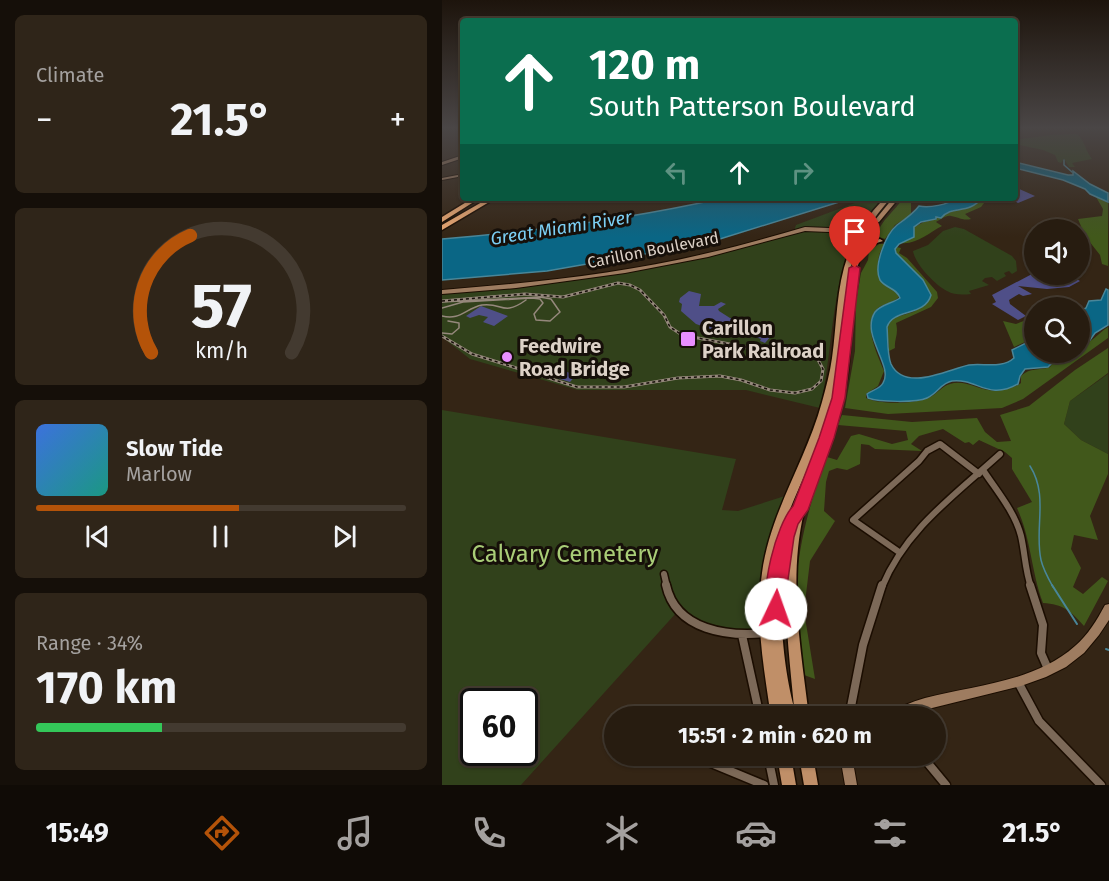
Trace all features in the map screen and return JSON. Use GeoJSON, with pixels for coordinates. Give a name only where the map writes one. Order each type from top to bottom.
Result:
{"type":"FeatureCollection","features":[{"type":"Feature","properties":{"kind":"highway"},"geometry":{"type":"LineString","coordinates":[[443,223],[473,201]]}},
{"type":"Feature","properties":{"kind":"highway"},"geometry":{"type":"LineString","coordinates":[[443,223],[480,201]]}},
{"type":"Feature","properties":{"kind":"highway"},"geometry":{"type":"LineString","coordinates":[[469,213],[488,201]]}},
{"type":"Feature","properties":{"kind":"highway"},"geometry":{"type":"LineString","coordinates":[[443,223],[454,221],[495,201]]}},
{"type":"Feature","properties":{"kind":"main road"},"geometry":{"type":"LineString","coordinates":[[777,706],[765,589],[777,526],[785,502],[812,446],[830,391],[842,294],[851,256],[886,201]]}},
{"type":"Feature","properties":{"kind":"main road"},"geometry":{"type":"LineString","coordinates":[[801,706],[791,588],[793,549],[800,510],[839,398],[853,273],[862,240],[894,201]]}},
{"type":"Feature","properties":{"kind":"main road"},"geometry":{"type":"LineString","coordinates":[[862,240],[880,241]]}},
{"type":"Feature","properties":{"kind":"main road"},"geometry":{"type":"LineString","coordinates":[[789,706],[771,632],[781,557],[791,520],[800,510]]}},
{"type":"Feature","properties":{"kind":"main road"},"geometry":{"type":"LineString","coordinates":[[786,766],[789,785]]}},
{"type":"Feature","properties":{"kind":"main road"},"geometry":{"type":"LineString","coordinates":[[808,766],[811,785]]}},
{"type":"Feature","properties":{"kind":"street"},"geometry":{"type":"LineString","coordinates":[[442,179],[460,176]]}},
{"type":"Feature","properties":{"kind":"street","name":"Carillon Boulevard"},"geometry":{"type":"LineString","coordinates":[[442,292],[516,286],[625,271],[718,252],[800,229],[822,229],[862,240]]}},
{"type":"Feature","properties":{"kind":"street"},"geometry":{"type":"LineString","coordinates":[[899,552],[853,520],[919,461],[927,451],[940,444],[981,472],[1019,528],[1026,572],[1043,625],[1041,653],[1050,671]]}},
{"type":"Feature","properties":{"kind":"street"},"geometry":{"type":"LineString","coordinates":[[851,706],[874,608],[887,572],[899,552],[921,525],[1000,454]]}},
{"type":"Feature","properties":{"kind":"street"},"geometry":{"type":"LineString","coordinates":[[664,574],[668,594],[678,612],[699,626],[742,636],[771,632]]}},
{"type":"Feature","properties":{"kind":"street"},"geometry":{"type":"LineString","coordinates":[[918,706],[1018,682],[1050,671],[1077,654],[1089,642],[1108,609]]}},
{"type":"Feature","properties":{"kind":"street"},"geometry":{"type":"LineString","coordinates":[[742,636],[758,706]]}},
{"type":"Feature","properties":{"kind":"street"},"geometry":{"type":"LineString","coordinates":[[1018,682],[1039,721],[1101,785]]}},
{"type":"Feature","properties":{"kind":"street"},"geometry":{"type":"LineString","coordinates":[[718,766],[764,785]]}},
{"type":"Feature","properties":{"kind":"street"},"geometry":{"type":"LineString","coordinates":[[770,766],[774,785]]}},
{"type":"Feature","properties":{"kind":"street"},"geometry":{"type":"LineString","coordinates":[[848,766],[851,785]]}},
{"type":"Feature","properties":{"kind":"street"},"geometry":{"type":"LineString","coordinates":[[930,766],[946,785]]}},
{"type":"Feature","properties":{"kind":"green space"},"geometry":{"type":"Polygon","coordinates":[[[1096,197],[1108,203],[1108,266],[1102,264],[1100,255],[1090,242],[1090,219],[1078,219],[1102,216],[1103,209],[1096,197]]]}},
{"type":"Feature","properties":{"kind":"green space"},"geometry":{"type":"Polygon","coordinates":[[[860,201],[883,201],[874,209],[851,238],[853,241],[836,302],[820,408],[746,390],[578,390],[470,359],[442,337],[442,292],[532,283],[663,263],[794,231],[796,225],[860,201]]]}},
{"type":"Feature","properties":{"kind":"green space"},"geometry":{"type":"Polygon","coordinates":[[[901,201],[912,201],[911,215],[895,225],[885,239],[876,236],[881,225],[901,201]]]}},
{"type":"Feature","properties":{"kind":"green space"},"geometry":{"type":"Polygon","coordinates":[[[986,201],[981,207],[965,214],[971,219],[947,216],[936,222],[942,226],[912,242],[901,243],[914,237],[914,227],[936,219],[936,217],[967,208],[977,202],[986,201]]]}},
{"type":"Feature","properties":{"kind":"green space"},"geometry":{"type":"Polygon","coordinates":[[[955,227],[964,229],[1012,256],[1016,261],[1017,271],[1012,274],[1009,271],[1004,273],[1006,276],[997,281],[992,277],[985,278],[982,281],[989,285],[969,291],[971,294],[955,294],[942,288],[921,268],[913,251],[928,245],[943,231],[955,227]]]}},
{"type":"Feature","properties":{"kind":"green space"},"geometry":{"type":"Polygon","coordinates":[[[879,244],[885,244],[878,259],[879,276],[899,297],[880,306],[873,314],[872,339],[884,371],[878,386],[866,394],[866,398],[889,403],[916,401],[930,397],[947,385],[957,383],[997,391],[1017,386],[1021,383],[1021,376],[1028,371],[1050,367],[1053,363],[1073,363],[1023,399],[1002,408],[888,414],[845,408],[855,351],[856,302],[861,273],[868,260],[869,251],[879,244]]]}},
{"type":"Feature","properties":{"kind":"green space"},"geometry":{"type":"Polygon","coordinates":[[[896,247],[901,248],[899,253],[907,258],[937,292],[938,298],[931,307],[896,323],[895,348],[889,351],[887,327],[890,319],[913,312],[929,301],[923,280],[896,253],[896,247]]]}},
{"type":"Feature","properties":{"kind":"green space"},"geometry":{"type":"Polygon","coordinates":[[[1003,321],[1016,324],[1024,321],[1024,342],[1014,347],[1003,321]]]}},
{"type":"Feature","properties":{"kind":"green space"},"geometry":{"type":"Polygon","coordinates":[[[1108,327],[1108,338],[1090,351],[1090,341],[1108,327]]]}},
{"type":"Feature","properties":{"kind":"green space"},"geometry":{"type":"Polygon","coordinates":[[[1108,348],[1108,373],[1070,401],[1064,424],[1081,440],[1108,454],[1108,474],[1090,516],[1098,540],[1074,535],[1071,549],[1081,568],[1073,587],[1083,594],[1102,577],[1108,581],[1084,626],[1066,609],[1043,603],[1022,519],[1017,508],[1032,502],[1012,469],[1012,458],[1005,452],[979,440],[973,445],[969,442],[965,443],[943,429],[919,436],[911,444],[922,451],[875,449],[861,444],[860,464],[847,470],[837,468],[829,471],[824,511],[835,521],[810,561],[804,611],[815,679],[804,675],[796,613],[797,574],[806,523],[827,457],[837,460],[851,436],[859,434],[892,444],[908,440],[906,431],[838,425],[842,415],[912,422],[977,418],[985,432],[997,442],[1011,441],[1000,415],[1029,406],[1075,370],[1086,363],[1090,363],[1090,360],[1108,348]]]}},
{"type":"Feature","properties":{"kind":"green space"},"geometry":{"type":"Polygon","coordinates":[[[1108,374],[1108,454],[1081,440],[1064,424],[1070,401],[1108,374]]]}},
{"type":"Feature","properties":{"kind":"green space","name":"Calvary Cemetery"},"geometry":{"type":"Polygon","coordinates":[[[442,410],[736,459],[722,510],[738,511],[788,495],[777,526],[765,633],[726,634],[677,612],[521,785],[442,785],[442,410]]]}},
{"type":"Feature","properties":{"kind":"water"},"geometry":{"type":"Polygon","coordinates":[[[1018,164],[1068,175],[1073,175],[1073,171],[1090,184],[1108,193],[1108,202],[1090,194],[1085,189],[1063,180],[1018,169],[1018,164]]]}},
{"type":"Feature","properties":{"kind":"water","name":"Great Miami River"},"geometry":{"type":"Polygon","coordinates":[[[708,201],[842,201],[707,243],[547,271],[442,280],[442,239],[513,232],[653,212],[708,201]]]}},
{"type":"Feature","properties":{"kind":"water"},"geometry":{"type":"Polygon","coordinates":[[[950,201],[978,201],[966,209],[921,222],[914,227],[914,237],[899,244],[895,249],[896,253],[923,280],[931,295],[922,307],[890,321],[887,327],[891,364],[898,373],[906,377],[928,377],[969,365],[1004,363],[1014,358],[1012,350],[1024,344],[1024,363],[1052,363],[1048,367],[1025,369],[1018,384],[1008,389],[991,390],[961,381],[952,381],[922,400],[897,401],[868,398],[867,394],[882,385],[885,376],[871,330],[871,321],[877,310],[900,298],[880,280],[879,259],[885,243],[897,225],[919,206],[938,205],[950,201]]]}},
{"type":"Feature","properties":{"kind":"water"},"geometry":{"type":"Polygon","coordinates":[[[1106,289],[1108,290],[1108,325],[1095,333],[1090,340],[1090,301],[1101,300],[1106,289]]]}},
{"type":"Feature","properties":{"kind":"building"},"geometry":{"type":"Polygon","coordinates":[[[1018,188],[1035,196],[1018,203],[1014,201],[1018,201],[1018,188]]]}},
{"type":"Feature","properties":{"kind":"building"},"geometry":{"type":"Polygon","coordinates":[[[1024,278],[1024,285],[1073,285],[1047,289],[1018,286],[1032,294],[1023,296],[1019,294],[1009,300],[1010,304],[1024,314],[1024,317],[1018,320],[992,304],[996,302],[992,295],[1024,278]]]}},
{"type":"Feature","properties":{"kind":"building"},"geometry":{"type":"Polygon","coordinates":[[[689,291],[701,294],[699,306],[714,306],[721,302],[726,304],[718,309],[719,311],[730,318],[738,318],[751,327],[773,334],[765,343],[760,341],[761,339],[744,333],[731,336],[696,324],[681,311],[682,304],[679,302],[680,298],[689,291]]]}},
{"type":"Feature","properties":{"kind":"building"},"geometry":{"type":"Polygon","coordinates":[[[481,306],[508,316],[494,326],[483,322],[488,317],[479,315],[470,318],[466,316],[481,306]]]}},
{"type":"Feature","properties":{"kind":"building"},"geometry":{"type":"Polygon","coordinates":[[[538,365],[578,373],[570,382],[532,371],[538,365]]]}},
{"type":"Feature","properties":{"kind":"waterway"},"geometry":{"type":"LineString","coordinates":[[1064,164],[1072,172]]}},
{"type":"Feature","properties":{"kind":"waterway"},"geometry":{"type":"LineString","coordinates":[[1030,466],[1039,489],[1041,560],[1053,587]]}},
{"type":"Feature","properties":{"kind":"waterway"},"geometry":{"type":"LineString","coordinates":[[1052,585],[1077,624]]}},
{"type":"Feature","properties":{"kind":"tram line"},"geometry":{"type":"LineString","coordinates":[[442,302],[540,297],[551,299],[560,312],[550,321],[536,320],[534,314],[543,303],[540,299],[532,298],[463,302],[442,308]]}},
{"type":"Feature","properties":{"kind":"tram line"},"geometry":{"type":"LineString","coordinates":[[442,316],[458,316],[482,305],[512,308],[526,300]]}},
{"type":"Feature","properties":{"kind":"tram line"},"geometry":{"type":"LineString","coordinates":[[442,333],[452,334],[459,328],[459,323],[448,321]]}},
{"type":"Feature","properties":{"kind":"railway"},"geometry":{"type":"LineString","coordinates":[[442,301],[525,294],[563,297],[618,283],[630,285],[640,290],[664,315],[670,327],[682,335],[756,349],[800,348],[816,356],[823,369],[821,381],[812,389],[795,393],[770,390],[741,380],[720,376],[678,378],[624,387],[577,387],[472,354],[442,336]]}},
{"type":"Feature","properties":{"kind":"place","name":"Carillon Park Railroad"},"geometry":{"type":"Point","coordinates":[688,339]}},
{"type":"Feature","properties":{"kind":"place","name":"Feedwire Road Bridge"},"geometry":{"type":"Point","coordinates":[507,357]}},
{"type":"Feature","properties":{"kind":"route"},"geometry":{"type":"LineString","coordinates":[[776,609],[777,583],[785,537],[791,520],[800,510],[839,398],[855,268]]}}]}
